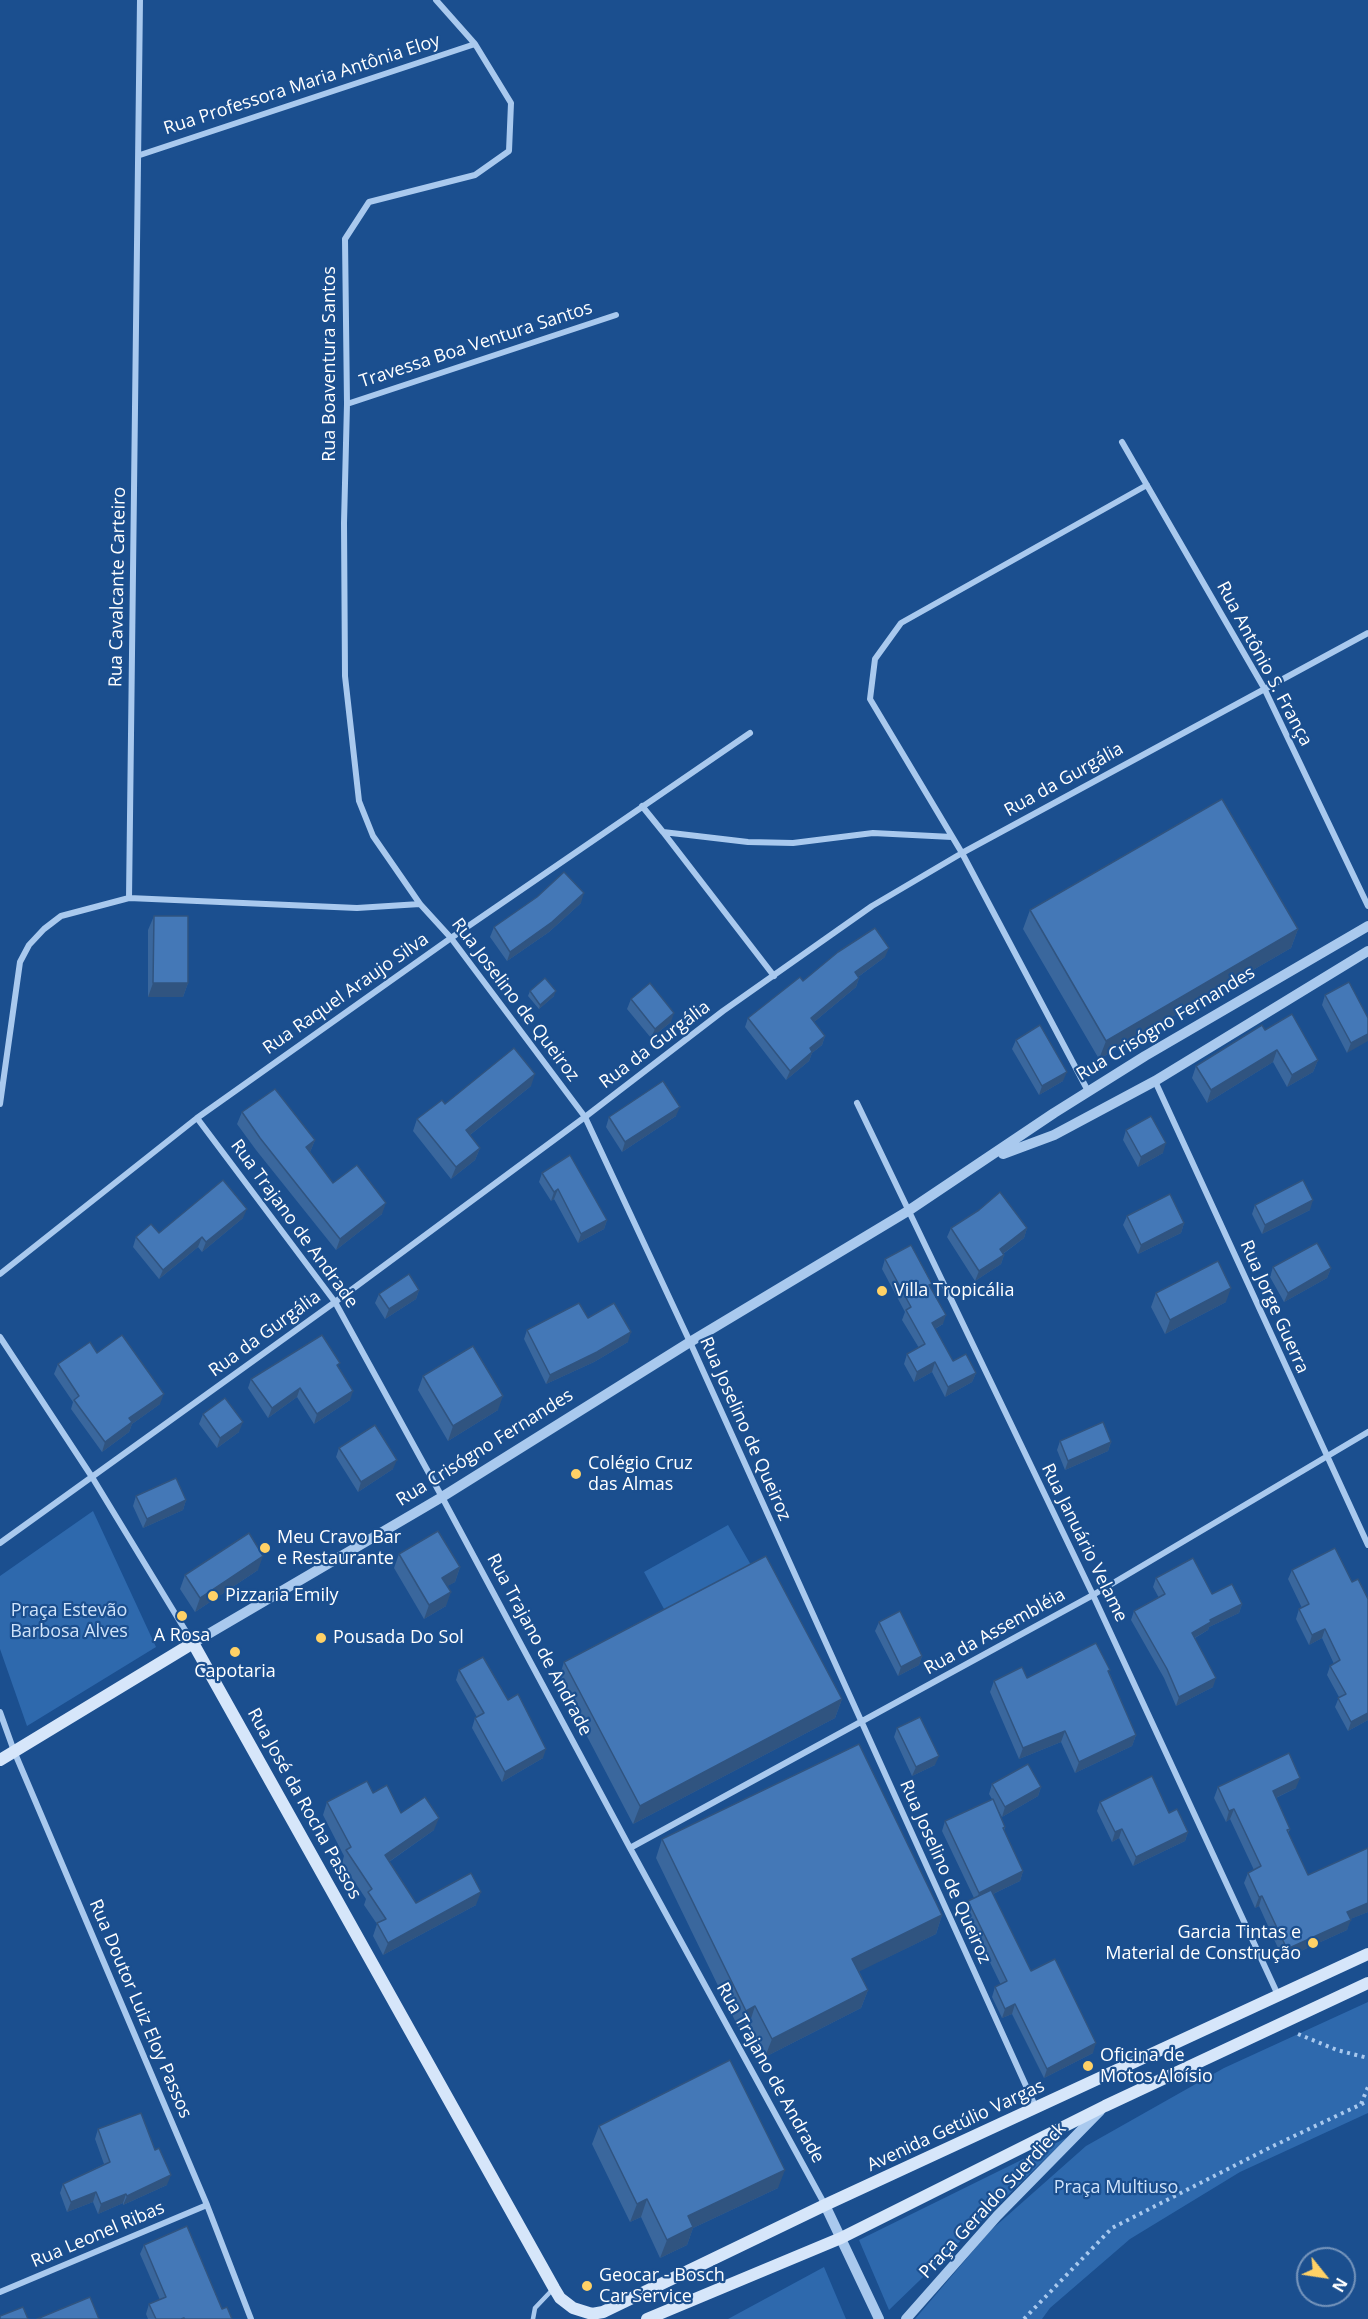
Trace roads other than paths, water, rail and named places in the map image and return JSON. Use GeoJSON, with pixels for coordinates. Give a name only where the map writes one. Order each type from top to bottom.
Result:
{"type":"FeatureCollection","features":[{"type":"Feature","properties":{"kind":"main road","name":"Rua Crisógno Fernandes"},"geometry":{"type":"LineString","coordinates":[[0,1760],[193,1642]]}},
{"type":"Feature","properties":{"kind":"main road","name":"Rua José da Rocha Passos"},"geometry":{"type":"LineString","coordinates":[[193,1642],[557,2293]]}},
{"type":"Feature","properties":{"kind":"main road","name":"Avenida Getúlio Vargas"},"geometry":{"type":"LineString","coordinates":[[557,2293],[580,2311],[592,2314],[603,2312],[825,2205],[1368,1954]]}},
{"type":"Feature","properties":{"kind":"main road"},"geometry":{"type":"LineString","coordinates":[[647,2319],[841,2238],[1105,2106],[1368,1983]]}},
{"type":"Feature","properties":{"kind":"street","name":"Rua Cavalcante Carteiro"},"geometry":{"type":"LineString","coordinates":[[129,898],[140,155],[140,0]]}},
{"type":"Feature","properties":{"kind":"street"},"geometry":{"type":"LineString","coordinates":[[436,0],[475,44]]}},
{"type":"Feature","properties":{"kind":"street","name":"Rua Professora Maria Antônia Eloy"},"geometry":{"type":"LineString","coordinates":[[140,155],[475,44]]}},
{"type":"Feature","properties":{"kind":"street","name":"Rua Boaventura Santos"},"geometry":{"type":"LineString","coordinates":[[359,801],[345,676],[344,524],[347,404],[345,239],[369,202],[475,175],[509,151],[511,103],[475,44]]}},
{"type":"Feature","properties":{"kind":"street","name":"Travessa Boa Ventura Santos"},"geometry":{"type":"LineString","coordinates":[[347,404],[616,315]]}},
{"type":"Feature","properties":{"kind":"street","name":"Rua Antônio S. França"},"geometry":{"type":"LineString","coordinates":[[1122,442],[1264,688],[1368,906]]}},
{"type":"Feature","properties":{"kind":"street"},"geometry":{"type":"LineString","coordinates":[[1088,1091],[962,853],[870,699],[875,659],[901,623],[1147,485]]}},
{"type":"Feature","properties":{"kind":"street","name":"Rua da Gurgália"},"geometry":{"type":"LineString","coordinates":[[0,1543],[335,1302],[585,1117],[723,1011],[872,906],[962,853],[1368,633]]}},
{"type":"Feature","properties":{"kind":"street","name":"Rua Raquel Araujo Silva"},"geometry":{"type":"LineString","coordinates":[[0,1274],[197,1118],[451,938],[750,733]]}},
{"type":"Feature","properties":{"kind":"street","name":"Rua Joselino de Queiroz"},"geometry":{"type":"LineString","coordinates":[[359,801],[373,836],[420,904],[451,938],[585,1117],[690,1342],[1036,2109]]}},
{"type":"Feature","properties":{"kind":"street"},"geometry":{"type":"LineString","coordinates":[[642,806],[774,976]]}},
{"type":"Feature","properties":{"kind":"street"},"geometry":{"type":"LineString","coordinates":[[663,832],[771,844],[873,833],[952,837]]}},
{"type":"Feature","properties":{"kind":"street"},"geometry":{"type":"LineString","coordinates":[[0,1104],[20,962],[29,945],[61,916],[129,898],[357,908],[420,904]]}},
{"type":"Feature","properties":{"kind":"street","name":"Rua Crisógno Fernandes"},"geometry":{"type":"LineString","coordinates":[[193,1642],[442,1497],[690,1342],[908,1211],[1088,1091],[1368,926]]}},
{"type":"Feature","properties":{"kind":"street","name":"Rua Crisógno Fernandes"},"geometry":{"type":"LineString","coordinates":[[986,1160],[1054,1135],[1155,1081],[1368,951]]}},
{"type":"Feature","properties":{"kind":"street","name":"Rua Jorge Guerra"},"geometry":{"type":"LineString","coordinates":[[1155,1081],[1368,1545]]}},
{"type":"Feature","properties":{"kind":"street","name":"Rua Januário Velame"},"geometry":{"type":"LineString","coordinates":[[857,1103],[1093,1595],[1279,1997]]}},
{"type":"Feature","properties":{"kind":"street","name":"Rua Trajano de Andrade"},"geometry":{"type":"LineString","coordinates":[[197,1118],[335,1302],[825,2205]]}},
{"type":"Feature","properties":{"kind":"street","name":"Rua José da Rocha Passos"},"geometry":{"type":"LineString","coordinates":[[0,1337],[92,1477],[193,1642]]}},
{"type":"Feature","properties":{"kind":"street","name":"Rua da Assembléia"},"geometry":{"type":"LineString","coordinates":[[630,1848],[1093,1595],[1368,1432]]}},
{"type":"Feature","properties":{"kind":"street","name":"Rua Doutor Luiz Eloy Passos"},"geometry":{"type":"LineString","coordinates":[[0,1712],[14,1751],[207,2205],[251,2319]]}},
{"type":"Feature","properties":{"kind":"street","name":"Praça Geraldo Suerdieck"},"geometry":{"type":"LineString","coordinates":[[906,2319],[997,2216],[1105,2106]]}},
{"type":"Feature","properties":{"kind":"street","name":"Rua Leonel Ribas"},"geometry":{"type":"LineString","coordinates":[[0,2292],[207,2205]]}},
{"type":"Feature","properties":{"kind":"street"},"geometry":{"type":"LineString","coordinates":[[825,2205],[879,2319]]}},
{"type":"Feature","properties":{"kind":"lane"},"geometry":{"type":"LineString","coordinates":[[533,2319],[535,2308],[557,2293]]}},
{"type":"Feature","properties":{"kind":"place","name":"Villa Tropicália"},"geometry":{"type":"Point","coordinates":[882,1291]}},
{"type":"Feature","properties":{"kind":"place","name":"Colégio Cruz das Almas"},"geometry":{"type":"Point","coordinates":[576,1474]}},
{"type":"Feature","properties":{"kind":"place","name":"Meu Cravo Bar e Restaurante"},"geometry":{"type":"Point","coordinates":[265,1548]}},
{"type":"Feature","properties":{"kind":"place","name":"Pizzaria Emily"},"geometry":{"type":"Point","coordinates":[213,1596]}},
{"type":"Feature","properties":{"kind":"place","name":"A Rosa"},"geometry":{"type":"Point","coordinates":[182,1616]}},
{"type":"Feature","properties":{"kind":"place","name":"Pousada Do Sol"},"geometry":{"type":"Point","coordinates":[321,1638]}},
{"type":"Feature","properties":{"kind":"place","name":"Capotaria"},"geometry":{"type":"Point","coordinates":[235,1652]}},
{"type":"Feature","properties":{"kind":"place","name":"Garcia Tintas e Material de Construção"},"geometry":{"type":"Point","coordinates":[1313,1943]}},
{"type":"Feature","properties":{"kind":"place","name":"Oficina de Motos Aloísio"},"geometry":{"type":"Point","coordinates":[1088,2066]}},
{"type":"Feature","properties":{"kind":"place","name":"Geocar - Bosch Car Service"},"geometry":{"type":"Point","coordinates":[587,2286]}},
{"type":"Feature","properties":{"kind":"park label","name":"Praça Estevão Barbosa Alves"},"geometry":{"type":"Point","coordinates":[69,1621]}},
{"type":"Feature","properties":{"kind":"park label","name":"Praça Multiuso"},"geometry":{"type":"Point","coordinates":[1116,2188]}}]}
